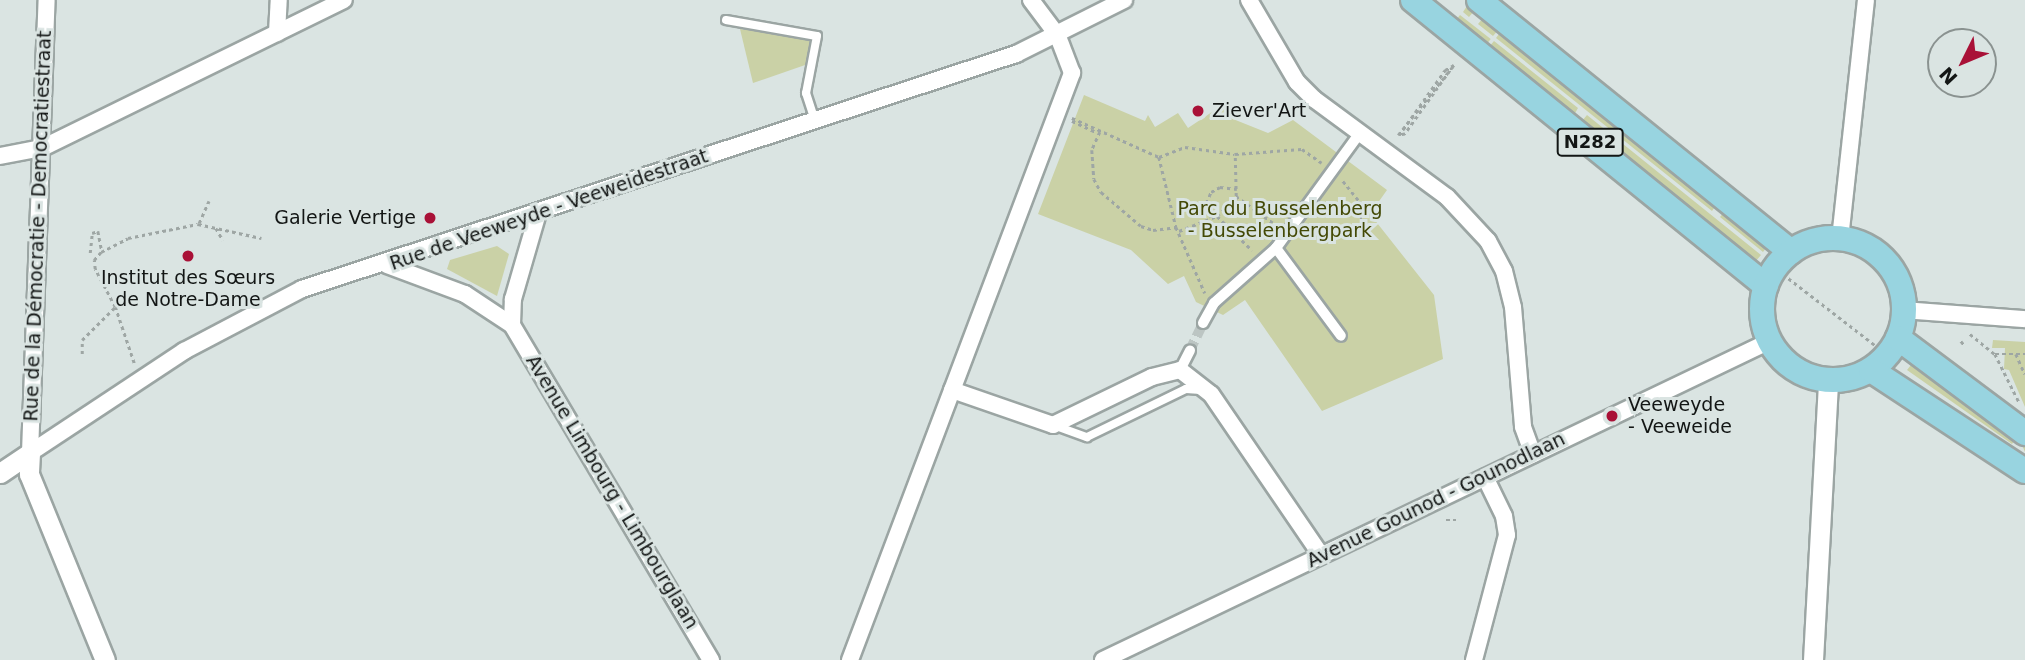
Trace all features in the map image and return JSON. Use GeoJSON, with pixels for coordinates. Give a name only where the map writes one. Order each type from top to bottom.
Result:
{"type":"FeatureCollection","features":[{"type":"Feature","properties":{"kind":"main road","name":"N282"},"geometry":{"type":"LineString","coordinates":[[1413,0],[1766,286]]}},
{"type":"Feature","properties":{"kind":"main road","name":"N282"},"geometry":{"type":"LineString","coordinates":[[1479,0],[1791,252]]}},
{"type":"Feature","properties":{"kind":"main road"},"geometry":{"type":"LineString","coordinates":[[1840,239],[1865,247],[1886,262],[1896,276],[1904,310],[1898,338],[1871,370],[1828,380],[1800,372],[1770,341],[1763,319],[1766,286],[1791,252],[1814,241],[1840,239]]}},
{"type":"Feature","properties":{"kind":"main road"},"geometry":{"type":"LineString","coordinates":[[1898,338],[2025,433]]}},
{"type":"Feature","properties":{"kind":"main road"},"geometry":{"type":"LineString","coordinates":[[1871,370],[2025,471]]}},
{"type":"Feature","properties":{"kind":"street","name":"Rue de la Démocratie - Democratiestraat"},"geometry":{"type":"LineString","coordinates":[[30,453],[47,0]]}},
{"type":"Feature","properties":{"kind":"street"},"geometry":{"type":"LineString","coordinates":[[277,33],[279,0]]}},
{"type":"Feature","properties":{"kind":"street"},"geometry":{"type":"LineString","coordinates":[[0,156],[42,148],[344,0]]}},
{"type":"Feature","properties":{"kind":"street"},"geometry":{"type":"LineString","coordinates":[[850,660],[1072,73],[1058,36],[1031,0]]}},
{"type":"Feature","properties":{"kind":"street","name":"Rue de Veeweyde - Veeweidestraat"},"geometry":{"type":"LineString","coordinates":[[0,473],[207,339],[302,289],[387,265],[1058,36],[1124,0]]}},
{"type":"Feature","properties":{"kind":"street"},"geometry":{"type":"LineString","coordinates":[[1249,0],[1297,82],[1360,133],[1447,197],[1488,241],[1504,271],[1513,307],[1524,427],[1532,454]]}},
{"type":"Feature","properties":{"kind":"street"},"geometry":{"type":"LineString","coordinates":[[1840,239],[1866,0]]}},
{"type":"Feature","properties":{"kind":"street"},"geometry":{"type":"LineString","coordinates":[[1203,323],[1213,303],[1276,248],[1360,133]]}},
{"type":"Feature","properties":{"kind":"street"},"geometry":{"type":"LineString","coordinates":[[512,325],[513,299],[538,213]]}},
{"type":"Feature","properties":{"kind":"street"},"geometry":{"type":"LineString","coordinates":[[1276,248],[1341,336]]}},
{"type":"Feature","properties":{"kind":"street","name":"Avenue Limbourg - Limbourglaan"},"geometry":{"type":"LineString","coordinates":[[387,265],[465,294],[512,325],[711,660]]}},
{"type":"Feature","properties":{"kind":"street"},"geometry":{"type":"LineString","coordinates":[[1904,310],[2025,319]]}},
{"type":"Feature","properties":{"kind":"street","name":"Avenue Gounod - Gounodlaan"},"geometry":{"type":"LineString","coordinates":[[1103,660],[1770,341]]}},
{"type":"Feature","properties":{"kind":"street"},"geometry":{"type":"LineString","coordinates":[[1181,370],[1189,350]]}},
{"type":"Feature","properties":{"kind":"street"},"geometry":{"type":"LineString","coordinates":[[952,390],[1053,425],[1152,377],[1181,370]]}},
{"type":"Feature","properties":{"kind":"street"},"geometry":{"type":"LineString","coordinates":[[1181,370],[1211,394],[1321,555]]}},
{"type":"Feature","properties":{"kind":"street"},"geometry":{"type":"LineString","coordinates":[[1813,660],[1828,380]]}},
{"type":"Feature","properties":{"kind":"street"},"geometry":{"type":"LineString","coordinates":[[30,453],[29,474],[105,660]]}},
{"type":"Feature","properties":{"kind":"street"},"geometry":{"type":"LineString","coordinates":[[1474,660],[1507,535],[1504,516],[1485,477]]}},
{"type":"Feature","properties":{"kind":"lane"},"geometry":{"type":"LineString","coordinates":[[726,20],[817,36],[806,93],[815,120]]}},
{"type":"Feature","properties":{"kind":"lane"},"geometry":{"type":"LineString","coordinates":[[1053,425],[1087,437],[1186,389],[1211,394]]}},
{"type":"Feature","properties":{"kind":"path"},"geometry":{"type":"LineString","coordinates":[[1454,65],[1420,114],[1399,135],[1430,89],[1454,65]]}},
{"type":"Feature","properties":{"kind":"path"},"geometry":{"type":"LineString","coordinates":[[1402,131],[1454,65]]}},
{"type":"Feature","properties":{"kind":"path"},"geometry":{"type":"LineString","coordinates":[[1100,132],[1076,125],[1071,118],[1159,158],[1185,147],[1235,154],[1302,149],[1332,170],[1359,201],[1362,221]]}},
{"type":"Feature","properties":{"kind":"path"},"geometry":{"type":"LineString","coordinates":[[1100,132],[1092,150],[1094,179],[1101,192],[1141,226],[1153,230],[1176,227]]}},
{"type":"Feature","properties":{"kind":"path"},"geometry":{"type":"LineString","coordinates":[[1179,232],[1217,216],[1236,195],[1235,154]]}},
{"type":"Feature","properties":{"kind":"path"},"geometry":{"type":"LineString","coordinates":[[1159,158],[1176,227],[1194,271],[1213,303]]}},
{"type":"Feature","properties":{"kind":"path"},"geometry":{"type":"LineString","coordinates":[[1211,218],[1206,203],[1211,192],[1220,187],[1237,189]]}},
{"type":"Feature","properties":{"kind":"path"},"geometry":{"type":"LineString","coordinates":[[1236,195],[1287,233]]}},
{"type":"Feature","properties":{"kind":"path"},"geometry":{"type":"LineString","coordinates":[[198,224],[209,201]]}},
{"type":"Feature","properties":{"kind":"path"},"geometry":{"type":"LineString","coordinates":[[1217,216],[1262,260]]}},
{"type":"Feature","properties":{"kind":"path"},"geometry":{"type":"LineString","coordinates":[[134,363],[116,307],[95,269],[94,260],[102,251],[128,238],[198,224],[261,238]]}},
{"type":"Feature","properties":{"kind":"path"},"geometry":{"type":"LineString","coordinates":[[214,226],[223,240]]}},
{"type":"Feature","properties":{"kind":"path"},"geometry":{"type":"LineString","coordinates":[[90,253],[92,233],[98,231],[102,251]]}},
{"type":"Feature","properties":{"kind":"path"},"geometry":{"type":"LineString","coordinates":[[82,354],[82,340],[116,307]]}},
{"type":"Feature","properties":{"kind":"path"},"geometry":{"type":"LineString","coordinates":[[1970,334],[1996,354],[2025,414]]}},
{"type":"Feature","properties":{"kind":"path"},"geometry":{"type":"LineString","coordinates":[[1996,354],[2025,354]]}},
{"type":"Feature","properties":{"kind":"path"},"geometry":{"type":"LineString","coordinates":[[2016,354],[2025,374]]}},
{"type":"Feature","properties":{"kind":"path"},"geometry":{"type":"LineString","coordinates":[[1446,520],[1453,516]]}},
{"type":"Feature","properties":{"kind":"green space"},"geometry":{"type":"Polygon","coordinates":[[[1469,3],[1500,28],[1493,36],[1478,24],[1484,17],[1475,10],[1469,17],[1463,12],[1469,3]]]}},
{"type":"Feature","properties":{"kind":"green space"},"geometry":{"type":"Polygon","coordinates":[[[1460,15],[1491,39],[1485,46],[1454,22],[1460,15]]]}},
{"type":"Feature","properties":{"kind":"green space"},"geometry":{"type":"Polygon","coordinates":[[[740,29],[811,38],[808,64],[753,83],[740,29]]]}},
{"type":"Feature","properties":{"kind":"green space"},"geometry":{"type":"Polygon","coordinates":[[[1502,30],[1769,244],[1763,252],[1720,217],[1725,211],[1717,204],[1712,211],[1496,38],[1502,30]]]}},
{"type":"Feature","properties":{"kind":"green space"},"geometry":{"type":"Polygon","coordinates":[[[1494,41],[1578,108],[1574,115],[1582,121],[1587,115],[1761,255],[1755,262],[1488,48],[1494,41]]]}},
{"type":"Feature","properties":{"kind":"green space","name":"Parc du Busselenberg - Busselenbergpark"},"geometry":{"type":"Polygon","coordinates":[[[1084,95],[1145,121],[1148,115],[1155,127],[1178,113],[1188,128],[1224,104],[1233,119],[1268,133],[1293,120],[1387,190],[1370,214],[1434,295],[1443,359],[1322,411],[1245,300],[1223,315],[1196,302],[1184,276],[1168,284],[1131,250],[1038,214],[1084,95]]]}},
{"type":"Feature","properties":{"kind":"green space"},"geometry":{"type":"Polygon","coordinates":[[[497,246],[509,254],[497,296],[447,269],[450,260],[497,246]]]}},
{"type":"Feature","properties":{"kind":"green space"},"geometry":{"type":"Polygon","coordinates":[[[1993,340],[2025,342],[2025,407],[2009,370],[2004,369],[2005,348],[1992,348],[1993,340]]]}},
{"type":"Feature","properties":{"kind":"green space"},"geometry":{"type":"Polygon","coordinates":[[[1915,360],[1937,383],[2025,444],[2025,452],[2022,445],[2015,440],[2012,444],[1907,370],[1915,360]]]}},
{"type":"Feature","properties":{"kind":"tunnel"},"geometry":{"type":"LineString","coordinates":[[1190,350],[1203,323]]}},
{"type":"Feature","properties":{"kind":"place","name":"Ziever'Art"},"geometry":{"type":"Point","coordinates":[1198,111]}},
{"type":"Feature","properties":{"kind":"place","name":"Galerie Vertige"},"geometry":{"type":"Point","coordinates":[430,218]}},
{"type":"Feature","properties":{"kind":"place","name":"Institut des Sœurs de Notre-Dame"},"geometry":{"type":"Point","coordinates":[188,256]}},
{"type":"Feature","properties":{"kind":"place","name":"Veeweyde - Veeweide"},"geometry":{"type":"Point","coordinates":[1612,416]}}]}
